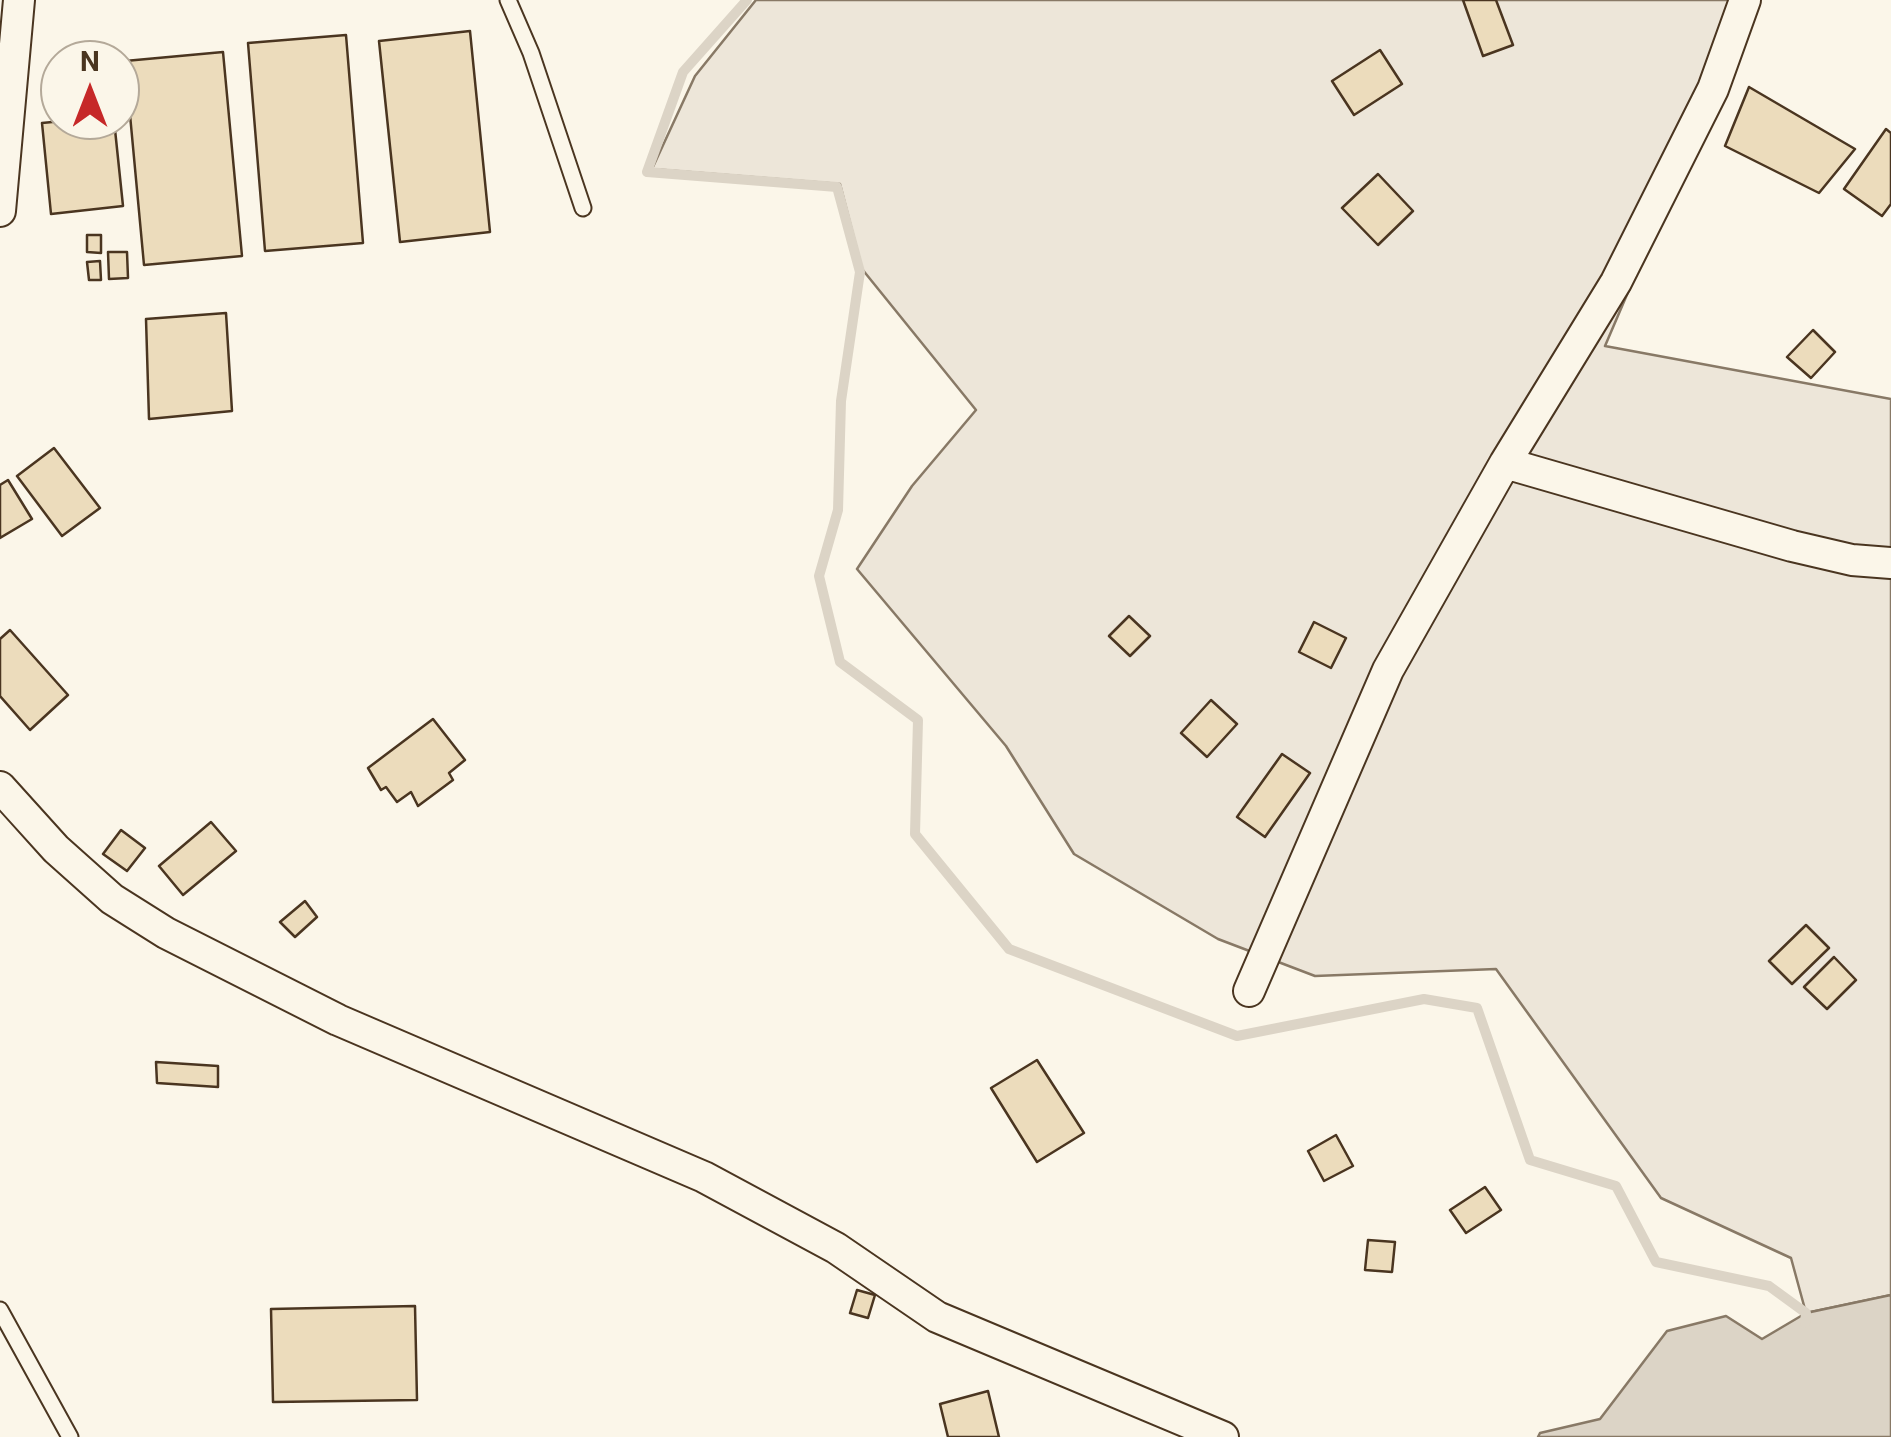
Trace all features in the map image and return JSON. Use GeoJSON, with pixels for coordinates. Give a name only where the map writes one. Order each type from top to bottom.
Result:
{"type":"FeatureCollection","features":[{"type":"Feature","properties":{"kind":"street"},"geometry":{"type":"LineString","coordinates":[[0,211],[20,0]]}},
{"type":"Feature","properties":{"kind":"street"},"geometry":{"type":"LineString","coordinates":[[1248,991],[1388,670],[1505,463],[1616,282],[1714,89],[1745,0]]}},
{"type":"Feature","properties":{"kind":"street"},"geometry":{"type":"LineString","coordinates":[[1505,463],[1792,546],[1852,560],[1891,562]]}},
{"type":"Feature","properties":{"kind":"street"},"geometry":{"type":"LineString","coordinates":[[0,787],[56,849],[112,899],[166,933],[338,1020],[704,1177],[836,1248],[937,1317],[1222,1437]]}},
{"type":"Feature","properties":{"kind":"lane"},"geometry":{"type":"LineString","coordinates":[[508,0],[531,53],[583,208]]}},
{"type":"Feature","properties":{"kind":"lane"},"geometry":{"type":"LineString","coordinates":[[0,1310],[70,1437]]}},
{"type":"Feature","properties":{"kind":"shaded area"},"geometry":{"type":"Polygon","coordinates":[[[756,0],[1741,0],[1700,124],[1605,346],[1891,399],[1891,1295],[1806,1313],[1791,1258],[1661,1198],[1496,969],[1315,976],[1218,939],[1074,854],[1006,746],[857,569],[912,486],[976,410],[862,269],[840,184],[652,169],[695,76],[756,0]]]}},
{"type":"Feature","properties":{"kind":"shaded area"},"geometry":{"type":"Polygon","coordinates":[[[1891,1295],[1891,1437],[1538,1437],[1540,1433],[1600,1419],[1667,1331],[1726,1316],[1762,1339],[1806,1313],[1891,1295]]]}},
{"type":"Feature","properties":{"kind":"building"},"geometry":{"type":"Polygon","coordinates":[[[1463,0],[1496,0],[1513,45],[1483,56],[1463,0]]]}},
{"type":"Feature","properties":{"kind":"building"},"geometry":{"type":"Polygon","coordinates":[[[470,31],[490,232],[400,242],[379,41],[470,31]]]}},
{"type":"Feature","properties":{"kind":"building"},"geometry":{"type":"Polygon","coordinates":[[[346,35],[363,243],[265,251],[248,43],[346,35]]]}},
{"type":"Feature","properties":{"kind":"building"},"geometry":{"type":"Polygon","coordinates":[[[1380,50],[1402,84],[1354,115],[1332,81],[1380,50]]]}},
{"type":"Feature","properties":{"kind":"building"},"geometry":{"type":"Polygon","coordinates":[[[223,52],[242,256],[144,265],[132,140],[140,140],[140,60],[223,52]]]}},
{"type":"Feature","properties":{"kind":"building"},"geometry":{"type":"Polygon","coordinates":[[[1749,87],[1855,149],[1819,193],[1725,146],[1749,87]]]}},
{"type":"Feature","properties":{"kind":"building"},"geometry":{"type":"Polygon","coordinates":[[[1886,129],[1891,133],[1891,204],[1882,216],[1844,189],[1886,129]]]}},
{"type":"Feature","properties":{"kind":"building"},"geometry":{"type":"Polygon","coordinates":[[[44,140],[116,140],[123,206],[51,214],[44,140]]]}},
{"type":"Feature","properties":{"kind":"building"},"geometry":{"type":"Polygon","coordinates":[[[1378,174],[1413,211],[1378,245],[1342,208],[1378,174]]]}},
{"type":"Feature","properties":{"kind":"building"},"geometry":{"type":"Polygon","coordinates":[[[87,235],[101,235],[101,253],[87,252],[87,235]]]}},
{"type":"Feature","properties":{"kind":"building"},"geometry":{"type":"Polygon","coordinates":[[[108,252],[127,252],[128,278],[109,279],[108,252]]]}},
{"type":"Feature","properties":{"kind":"building"},"geometry":{"type":"Polygon","coordinates":[[[100,261],[101,280],[89,280],[87,262],[100,261]]]}},
{"type":"Feature","properties":{"kind":"building"},"geometry":{"type":"Polygon","coordinates":[[[226,313],[232,411],[149,419],[146,319],[226,313]]]}},
{"type":"Feature","properties":{"kind":"building"},"geometry":{"type":"Polygon","coordinates":[[[1813,330],[1835,352],[1811,378],[1787,357],[1813,330]]]}},
{"type":"Feature","properties":{"kind":"building"},"geometry":{"type":"Polygon","coordinates":[[[54,448],[100,508],[62,536],[17,476],[54,448]]]}},
{"type":"Feature","properties":{"kind":"building"},"geometry":{"type":"Polygon","coordinates":[[[8,480],[32,519],[0,538],[0,485],[8,480]]]}},
{"type":"Feature","properties":{"kind":"building"},"geometry":{"type":"Polygon","coordinates":[[[1129,616],[1150,636],[1130,656],[1109,636],[1129,616]]]}},
{"type":"Feature","properties":{"kind":"building"},"geometry":{"type":"Polygon","coordinates":[[[1314,622],[1346,638],[1331,668],[1299,652],[1314,622]]]}},
{"type":"Feature","properties":{"kind":"building"},"geometry":{"type":"Polygon","coordinates":[[[10,630],[68,695],[30,730],[0,696],[0,639],[10,630]]]}},
{"type":"Feature","properties":{"kind":"building"},"geometry":{"type":"Polygon","coordinates":[[[1211,700],[1237,724],[1207,757],[1181,733],[1211,700]]]}},
{"type":"Feature","properties":{"kind":"building"},"geometry":{"type":"Polygon","coordinates":[[[433,719],[465,760],[449,773],[453,780],[418,806],[411,792],[397,802],[386,787],[381,790],[368,768],[433,719]]]}},
{"type":"Feature","properties":{"kind":"building"},"geometry":{"type":"Polygon","coordinates":[[[1282,754],[1310,773],[1265,837],[1237,817],[1282,754]]]}},
{"type":"Feature","properties":{"kind":"building"},"geometry":{"type":"Polygon","coordinates":[[[211,822],[236,851],[183,895],[159,866],[211,822]]]}},
{"type":"Feature","properties":{"kind":"building"},"geometry":{"type":"Polygon","coordinates":[[[121,830],[145,848],[127,871],[103,854],[121,830]]]}},
{"type":"Feature","properties":{"kind":"building"},"geometry":{"type":"Polygon","coordinates":[[[305,901],[317,917],[295,937],[280,922],[305,901]]]}},
{"type":"Feature","properties":{"kind":"building"},"geometry":{"type":"Polygon","coordinates":[[[1806,925],[1829,948],[1792,984],[1769,961],[1806,925]]]}},
{"type":"Feature","properties":{"kind":"building"},"geometry":{"type":"Polygon","coordinates":[[[1834,957],[1856,980],[1827,1009],[1804,987],[1834,957]]]}},
{"type":"Feature","properties":{"kind":"building"},"geometry":{"type":"Polygon","coordinates":[[[1037,1060],[1084,1133],[1037,1162],[991,1088],[1037,1060]]]}},
{"type":"Feature","properties":{"kind":"building"},"geometry":{"type":"Polygon","coordinates":[[[156,1062],[218,1066],[218,1087],[157,1083],[156,1062]]]}},
{"type":"Feature","properties":{"kind":"building"},"geometry":{"type":"Polygon","coordinates":[[[1336,1135],[1353,1166],[1324,1181],[1308,1151],[1336,1135]]]}},
{"type":"Feature","properties":{"kind":"building"},"geometry":{"type":"Polygon","coordinates":[[[1485,1187],[1501,1210],[1466,1233],[1450,1210],[1485,1187]]]}},
{"type":"Feature","properties":{"kind":"building"},"geometry":{"type":"Polygon","coordinates":[[[1368,1240],[1395,1242],[1392,1272],[1365,1270],[1368,1240]]]}},
{"type":"Feature","properties":{"kind":"building"},"geometry":{"type":"Polygon","coordinates":[[[857,1290],[875,1295],[868,1318],[850,1313],[857,1290]]]}},
{"type":"Feature","properties":{"kind":"building"},"geometry":{"type":"Polygon","coordinates":[[[415,1306],[417,1400],[273,1402],[271,1309],[415,1306]]]}},
{"type":"Feature","properties":{"kind":"building"},"geometry":{"type":"Polygon","coordinates":[[[988,1391],[999,1437],[948,1437],[940,1404],[988,1391]]]}},
{"type":"Feature","properties":{"kind":"waterway"},"geometry":{"type":"LineString","coordinates":[[747,0],[683,72],[647,172],[837,187],[860,272],[841,401],[838,510],[819,576],[840,662],[918,720],[915,834],[1009,949],[1237,1036],[1424,999],[1477,1008],[1530,1160],[1616,1186],[1656,1262],[1769,1286],[1806,1313],[1805,1323]]}}]}
